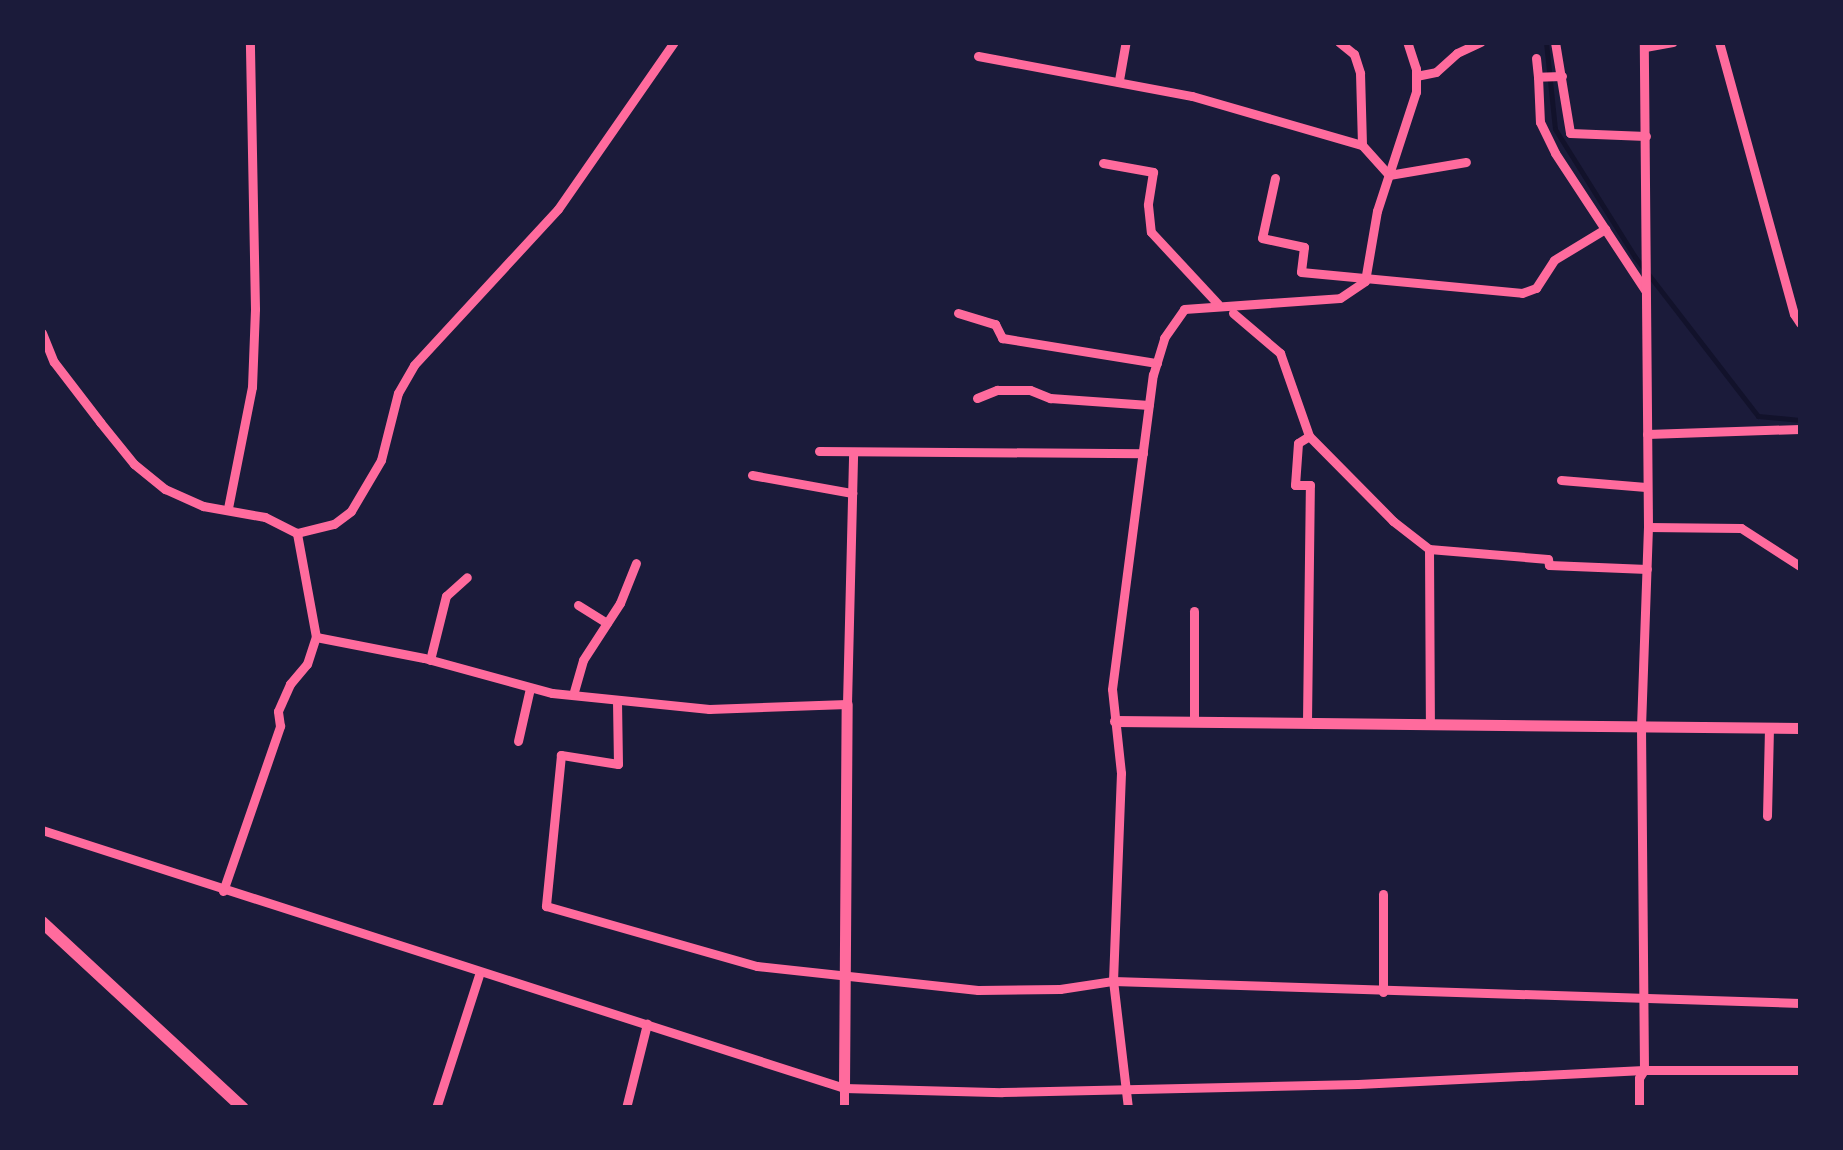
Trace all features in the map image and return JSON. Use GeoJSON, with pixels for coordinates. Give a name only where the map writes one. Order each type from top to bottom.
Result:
{"type":"FeatureCollection","features":[{"type":"Feature","properties":{"kind":"main road"},"geometry":{"type":"LineString","coordinates":[[42,922],[242,1108]]}},
{"type":"Feature","properties":{"kind":"street"},"geometry":{"type":"LineString","coordinates":[[228,508],[252,386],[250,42]]}},
{"type":"Feature","properties":{"kind":"street"},"geometry":{"type":"LineString","coordinates":[[42,333],[54,362],[134,464],[178,494],[203,506],[265,517],[297,533],[334,524],[351,511],[382,460],[398,393],[414,365],[558,209],[674,42]]}},
{"type":"Feature","properties":{"kind":"street"},"geometry":{"type":"LineString","coordinates":[[1119,80],[1126,42]]}},
{"type":"Feature","properties":{"kind":"street"},"geometry":{"type":"LineString","coordinates":[[1339,42],[1354,54],[1360,72],[1362,145]]}},
{"type":"Feature","properties":{"kind":"street"},"geometry":{"type":"LineString","coordinates":[[1128,1108],[1113,981],[1121,773],[1112,689],[1156,363],[1164,338],[1184,309],[1340,298],[1365,280],[1377,211],[1416,92],[1407,42]]}},
{"type":"Feature","properties":{"kind":"street"},"geometry":{"type":"LineString","coordinates":[[1416,76],[1436,72],[1457,53],[1481,42]]}},
{"type":"Feature","properties":{"kind":"street"},"geometry":{"type":"LineString","coordinates":[[1556,42],[1570,133],[1646,136]]}},
{"type":"Feature","properties":{"kind":"street"},"geometry":{"type":"LineString","coordinates":[[1639,1108],[1639,1078],[1644,1070],[1641,727],[1648,527],[1644,45],[1674,42]]}},
{"type":"Feature","properties":{"kind":"street"},"geometry":{"type":"LineString","coordinates":[[1719,42],[1794,314],[1800,323]]}},
{"type":"Feature","properties":{"kind":"street"},"geometry":{"type":"LineString","coordinates":[[978,56],[1119,80],[1362,145],[1390,176]]}},
{"type":"Feature","properties":{"kind":"street"},"geometry":{"type":"LineString","coordinates":[[1536,58],[1540,122],[1645,290]]}},
{"type":"Feature","properties":{"kind":"street"},"geometry":{"type":"LineString","coordinates":[[1538,77],[1562,76]]}},
{"type":"Feature","properties":{"kind":"street"},"geometry":{"type":"LineString","coordinates":[[1390,176],[1466,162]]}},
{"type":"Feature","properties":{"kind":"street"},"geometry":{"type":"LineString","coordinates":[[1103,163],[1152,172],[1148,204],[1151,232],[1218,304]]}},
{"type":"Feature","properties":{"kind":"street"},"geometry":{"type":"LineString","coordinates":[[1275,178],[1262,238],[1304,247],[1301,272],[1522,293],[1536,288],[1554,260],[1605,229]]}},
{"type":"Feature","properties":{"kind":"street"},"geometry":{"type":"LineString","coordinates":[[958,313],[995,324],[1002,338],[1156,363]]}},
{"type":"Feature","properties":{"kind":"street"},"geometry":{"type":"LineString","coordinates":[[1233,313],[1280,353],[1309,436],[1393,521],[1429,549],[1548,558],[1549,566],[1647,569]]}},
{"type":"Feature","properties":{"kind":"street"},"geometry":{"type":"LineString","coordinates":[[977,398],[996,390],[1030,390],[1050,398],[1149,406]]}},
{"type":"Feature","properties":{"kind":"street"},"geometry":{"type":"LineString","coordinates":[[1647,434],[1800,430]]}},
{"type":"Feature","properties":{"kind":"street"},"geometry":{"type":"LineString","coordinates":[[1307,722],[1310,486],[1295,485],[1298,444],[1309,436]]}},
{"type":"Feature","properties":{"kind":"street"},"geometry":{"type":"LineString","coordinates":[[819,451],[1143,453]]}},
{"type":"Feature","properties":{"kind":"street"},"geometry":{"type":"LineString","coordinates":[[844,1108],[847,704],[854,452]]}},
{"type":"Feature","properties":{"kind":"street"},"geometry":{"type":"LineString","coordinates":[[752,475],[852,493]]}},
{"type":"Feature","properties":{"kind":"street"},"geometry":{"type":"LineString","coordinates":[[1561,480],[1646,487]]}},
{"type":"Feature","properties":{"kind":"street"},"geometry":{"type":"LineString","coordinates":[[1648,527],[1741,528],[1800,566]]}},
{"type":"Feature","properties":{"kind":"street"},"geometry":{"type":"LineString","coordinates":[[223,891],[280,726],[278,711],[307,664],[316,637],[297,533]]}},
{"type":"Feature","properties":{"kind":"street"},"geometry":{"type":"LineString","coordinates":[[1429,549],[1430,722]]}},
{"type":"Feature","properties":{"kind":"street"},"geometry":{"type":"LineString","coordinates":[[572,696],[583,660],[607,623],[636,563]]}},
{"type":"Feature","properties":{"kind":"street"},"geometry":{"type":"LineString","coordinates":[[430,660],[446,596],[467,577]]}},
{"type":"Feature","properties":{"kind":"street"},"geometry":{"type":"LineString","coordinates":[[578,604],[607,623]]}},
{"type":"Feature","properties":{"kind":"street"},"geometry":{"type":"LineString","coordinates":[[1194,610],[1194,722]]}},
{"type":"Feature","properties":{"kind":"street"},"geometry":{"type":"LineString","coordinates":[[316,637],[430,660],[572,696],[709,709],[847,704]]}},
{"type":"Feature","properties":{"kind":"street"},"geometry":{"type":"LineString","coordinates":[[518,740],[530,688]]}},
{"type":"Feature","properties":{"kind":"street"},"geometry":{"type":"LineString","coordinates":[[617,701],[618,764],[560,755],[546,906],[756,966],[978,990],[1060,990],[1113,981],[1800,1003]]}},
{"type":"Feature","properties":{"kind":"street"},"geometry":{"type":"LineString","coordinates":[[1114,721],[1800,728]]}},
{"type":"Feature","properties":{"kind":"street"},"geometry":{"type":"LineString","coordinates":[[1767,816],[1769,728]]}},
{"type":"Feature","properties":{"kind":"street"},"geometry":{"type":"LineString","coordinates":[[42,830],[844,1088],[1125,1089],[1358,1084],[1644,1070],[1800,1070]]}},
{"type":"Feature","properties":{"kind":"street"},"geometry":{"type":"LineString","coordinates":[[1382,894],[1383,992]]}},
{"type":"Feature","properties":{"kind":"street"},"geometry":{"type":"LineString","coordinates":[[436,1108],[480,972]]}},
{"type":"Feature","properties":{"kind":"street"},"geometry":{"type":"LineString","coordinates":[[626,1108],[647,1024]]}},
{"type":"Feature","properties":{"kind":"waterway"},"geometry":{"type":"LineString","coordinates":[[1546,42],[1555,129],[1635,257],[1758,416],[1800,420]]}}]}
